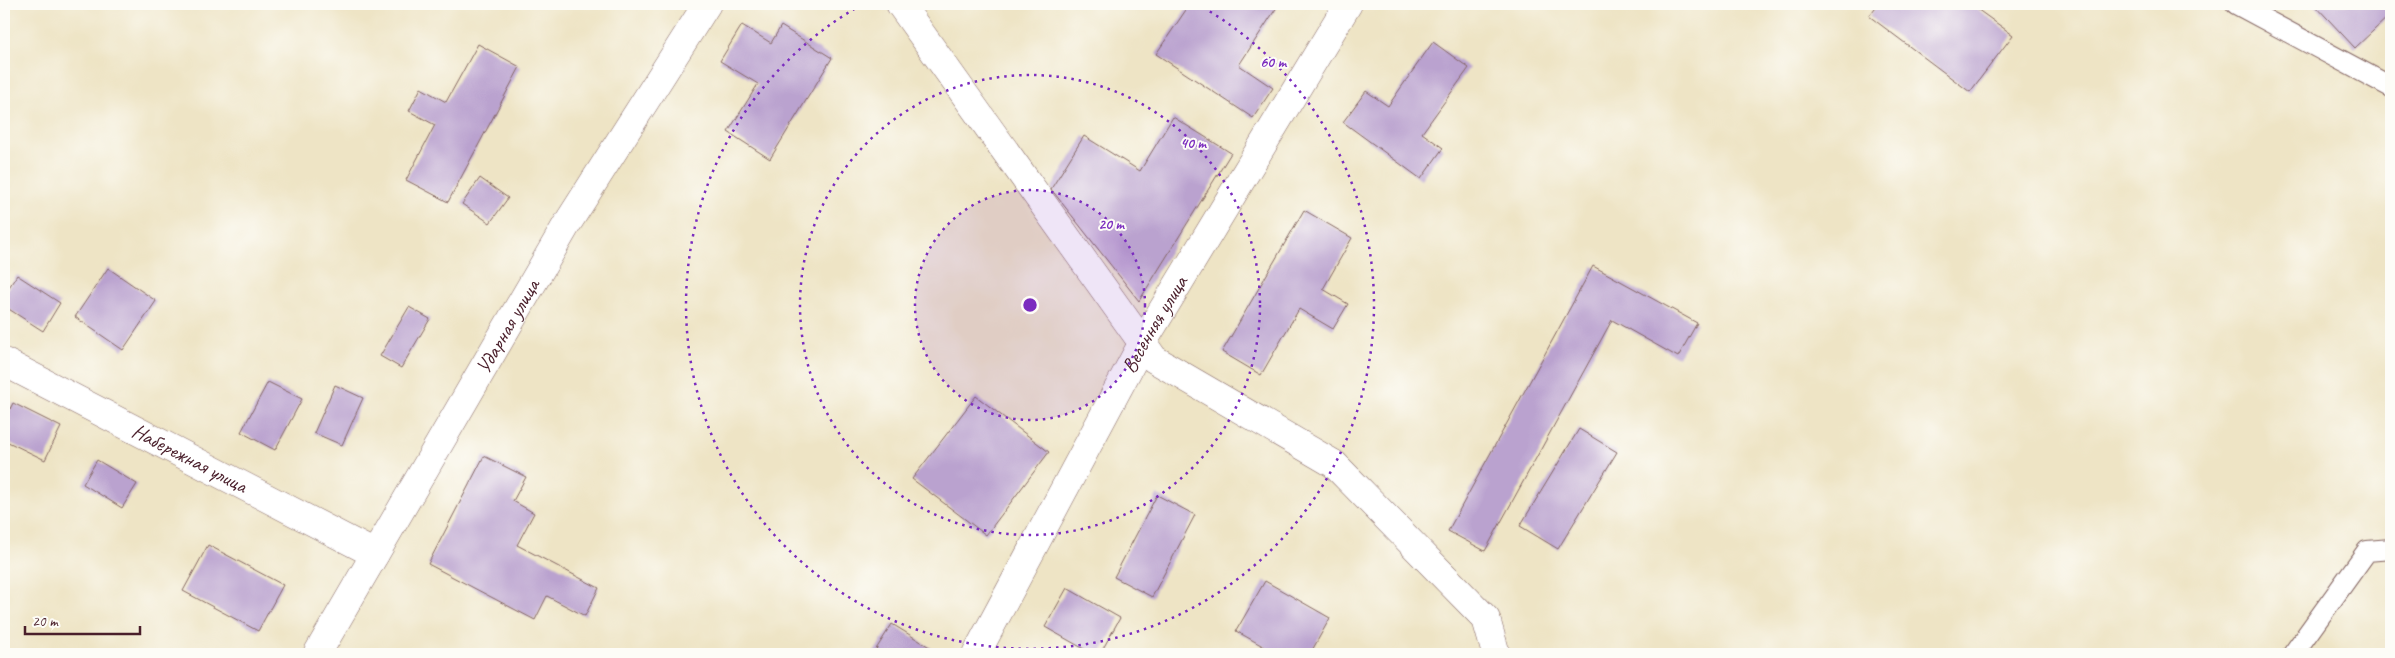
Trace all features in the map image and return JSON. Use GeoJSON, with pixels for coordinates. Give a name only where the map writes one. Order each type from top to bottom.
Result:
{"type":"FeatureCollection","features":[{"type":"Feature","properties":{"kind":"street","name":"Ударная улица"},"geometry":{"type":"LineString","coordinates":[[317,654],[567,224],[708,4]]}},
{"type":"Feature","properties":{"kind":"street"},"geometry":{"type":"LineString","coordinates":[[900,4],[1154,359],[1334,464],[1486,619],[1496,654]]}},
{"type":"Feature","properties":{"kind":"street","name":"Весенняя улица"},"geometry":{"type":"LineString","coordinates":[[976,654],[1143,342],[1348,4]]}},
{"type":"Feature","properties":{"kind":"street","name":"Набережная улица"},"geometry":{"type":"LineString","coordinates":[[4,362],[375,554]]}},
{"type":"Feature","properties":{"kind":"lane"},"geometry":{"type":"LineString","coordinates":[[2236,4],[2391,87]]}},
{"type":"Feature","properties":{"kind":"lane"},"geometry":{"type":"LineString","coordinates":[[2293,654],[2367,551],[2391,549]]}},
{"type":"Feature","properties":{"kind":"building"},"geometry":{"type":"Polygon","coordinates":[[[1190,4],[1279,4],[1239,65],[1273,88],[1253,118],[1156,54],[1190,4]]]}},
{"type":"Feature","properties":{"kind":"building"},"geometry":{"type":"Polygon","coordinates":[[[1878,4],[1970,4],[2013,35],[1970,92],[1869,16],[1878,4]]]}},
{"type":"Feature","properties":{"kind":"building"},"geometry":{"type":"Polygon","coordinates":[[[2314,4],[2391,4],[2391,14],[2355,48],[2314,4]]]}},
{"type":"Feature","properties":{"kind":"building"},"geometry":{"type":"Polygon","coordinates":[[[742,25],[771,43],[781,26],[832,58],[770,159],[728,132],[758,84],[720,61],[742,25]]]}},
{"type":"Feature","properties":{"kind":"building"},"geometry":{"type":"Polygon","coordinates":[[[1433,42],[1469,68],[1422,133],[1443,148],[1421,179],[1343,122],[1366,91],[1388,106],[1433,42]]]}},
{"type":"Feature","properties":{"kind":"building"},"geometry":{"type":"Polygon","coordinates":[[[478,44],[520,67],[448,202],[406,180],[435,125],[409,111],[421,88],[446,102],[478,44]]]}},
{"type":"Feature","properties":{"kind":"building"},"geometry":{"type":"Polygon","coordinates":[[[1173,117],[1231,153],[1139,301],[1051,189],[1084,136],[1140,171],[1173,117]]]}},
{"type":"Feature","properties":{"kind":"building"},"geometry":{"type":"Polygon","coordinates":[[[480,178],[508,198],[490,223],[462,204],[480,178]]]}},
{"type":"Feature","properties":{"kind":"building"},"geometry":{"type":"Polygon","coordinates":[[[1304,210],[1352,238],[1323,289],[1348,304],[1333,329],[1299,309],[1261,375],[1222,352],[1304,210]]]}},
{"type":"Feature","properties":{"kind":"building"},"geometry":{"type":"Polygon","coordinates":[[[1593,266],[1697,323],[1678,357],[1612,320],[1485,551],[1448,531],[1593,266]]]}},
{"type":"Feature","properties":{"kind":"building"},"geometry":{"type":"Polygon","coordinates":[[[108,268],[156,301],[123,350],[75,317],[108,268]]]}},
{"type":"Feature","properties":{"kind":"building"},"geometry":{"type":"Polygon","coordinates":[[[17,275],[60,303],[43,331],[4,306],[4,295],[17,275]]]}},
{"type":"Feature","properties":{"kind":"building"},"geometry":{"type":"Polygon","coordinates":[[[409,307],[430,319],[401,368],[380,356],[409,307]]]}},
{"type":"Feature","properties":{"kind":"building"},"geometry":{"type":"Polygon","coordinates":[[[268,382],[302,399],[275,450],[241,432],[268,382]]]}},
{"type":"Feature","properties":{"kind":"building"},"geometry":{"type":"Polygon","coordinates":[[[335,385],[363,398],[342,445],[314,433],[335,385]]]}},
{"type":"Feature","properties":{"kind":"building"},"geometry":{"type":"Polygon","coordinates":[[[976,396],[1049,452],[986,535],[912,479],[976,396]]]}},
{"type":"Feature","properties":{"kind":"building"},"geometry":{"type":"Polygon","coordinates":[[[13,403],[61,427],[45,460],[4,440],[4,421],[13,403]]]}},
{"type":"Feature","properties":{"kind":"building"},"geometry":{"type":"Polygon","coordinates":[[[1579,429],[1617,452],[1558,549],[1520,526],[1579,429]]]}},
{"type":"Feature","properties":{"kind":"building"},"geometry":{"type":"Polygon","coordinates":[[[484,456],[526,477],[513,501],[534,513],[517,545],[599,588],[585,616],[547,596],[535,620],[428,564],[484,456]]]}},
{"type":"Feature","properties":{"kind":"building"},"geometry":{"type":"Polygon","coordinates":[[[97,460],[137,484],[122,508],[83,484],[97,460]]]}},
{"type":"Feature","properties":{"kind":"building"},"geometry":{"type":"Polygon","coordinates":[[[1157,495],[1195,515],[1152,597],[1114,577],[1157,495]]]}},
{"type":"Feature","properties":{"kind":"building"},"geometry":{"type":"Polygon","coordinates":[[[208,545],[283,585],[258,631],[183,591],[208,545]]]}},
{"type":"Feature","properties":{"kind":"building"},"geometry":{"type":"Polygon","coordinates":[[[1265,581],[1330,618],[1310,654],[1277,654],[1236,631],[1265,581]]]}},
{"type":"Feature","properties":{"kind":"building"},"geometry":{"type":"Polygon","coordinates":[[[1067,588],[1120,618],[1100,654],[1093,654],[1045,627],[1067,588]]]}},
{"type":"Feature","properties":{"kind":"building"},"geometry":{"type":"Polygon","coordinates":[[[892,624],[936,651],[934,654],[873,654],[892,624]]]}}]}
